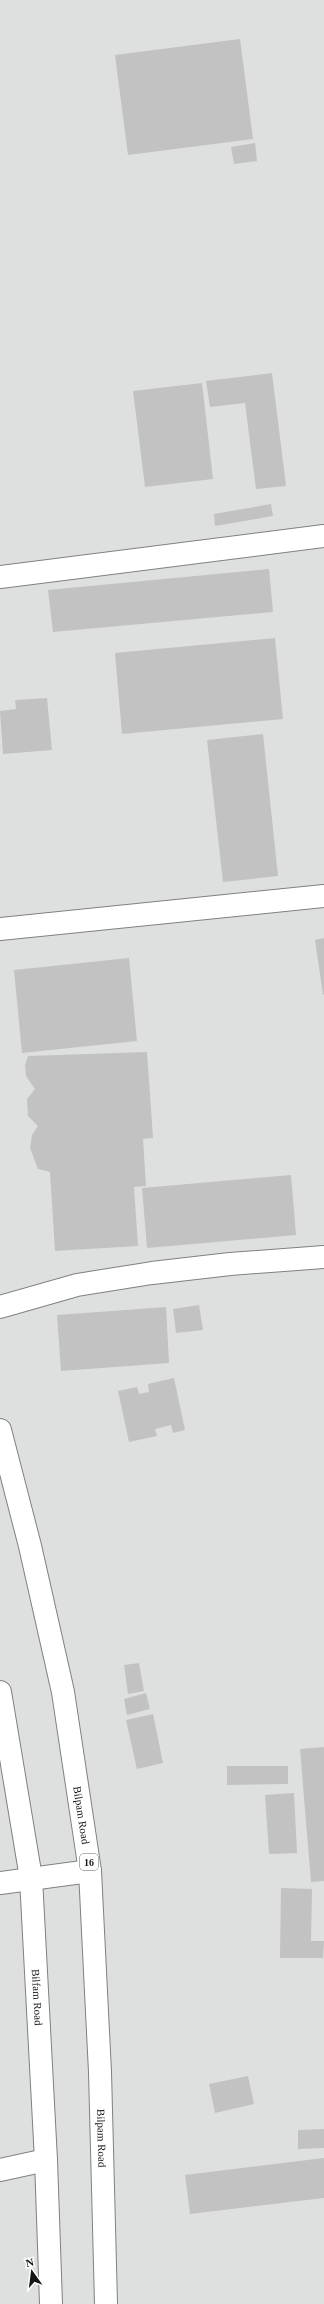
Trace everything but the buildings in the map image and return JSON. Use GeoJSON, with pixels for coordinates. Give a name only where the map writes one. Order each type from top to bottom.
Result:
{"type":"FeatureCollection","features":[{"type":"Feature","properties":{"kind":"main road"},"geometry":{"type":"LineString","coordinates":[[0,577],[324,536]]}},
{"type":"Feature","properties":{"kind":"main road"},"geometry":{"type":"LineString","coordinates":[[0,929],[324,896]]}},
{"type":"Feature","properties":{"kind":"main road"},"geometry":{"type":"LineString","coordinates":[[0,1307],[77,1285],[144,1274],[230,1264],[324,1257]]}},
{"type":"Feature","properties":{"kind":"main road","name":"Bilpam Road"},"geometry":{"type":"LineString","coordinates":[[0,1430],[30,1546],[63,1692],[90,1871],[100,2072],[106,2304]]}},
{"type":"Feature","properties":{"kind":"main road","name":"Bilfam Road"},"geometry":{"type":"LineString","coordinates":[[0,1692],[31,1878],[46,2160],[51,2304]]}},
{"type":"Feature","properties":{"kind":"main road"},"geometry":{"type":"LineString","coordinates":[[0,1883],[90,1871]]}},
{"type":"Feature","properties":{"kind":"main road"},"geometry":{"type":"LineString","coordinates":[[0,2170],[46,2160]]}}]}
